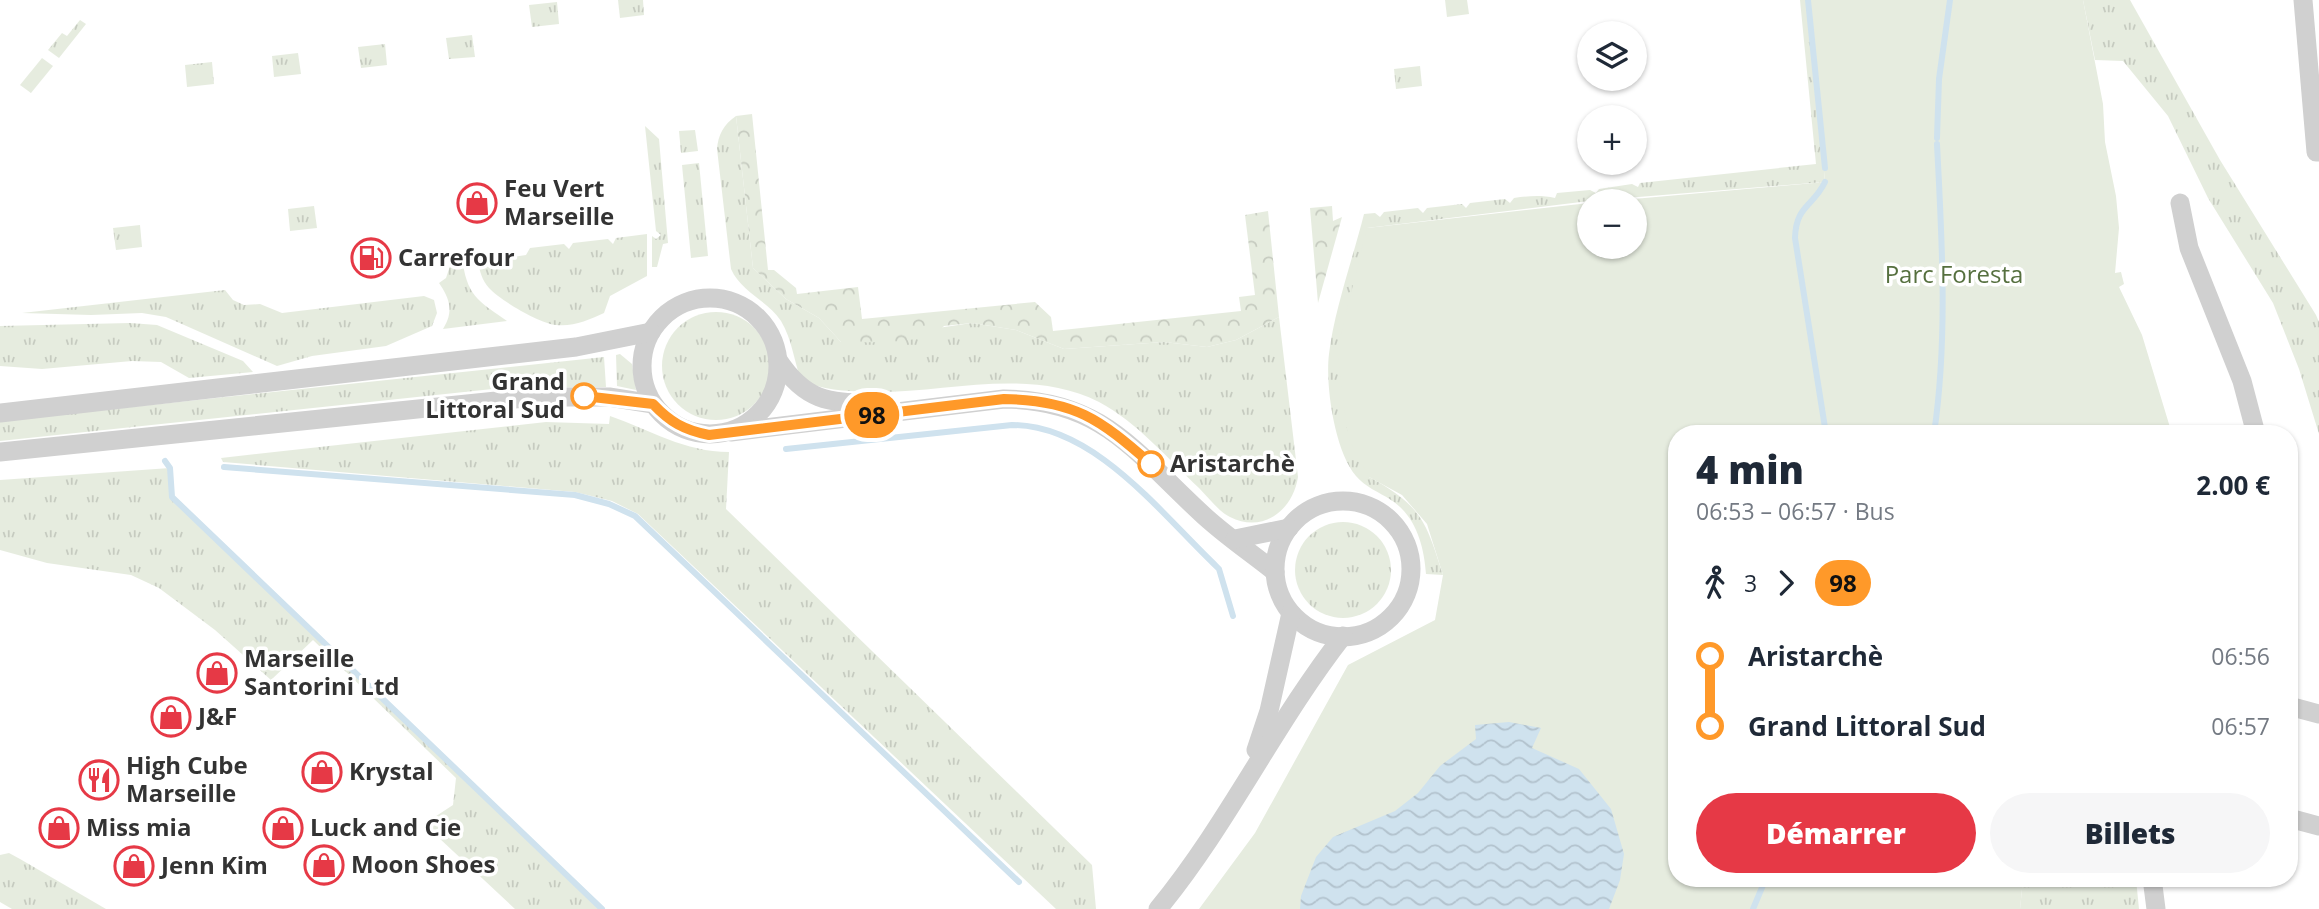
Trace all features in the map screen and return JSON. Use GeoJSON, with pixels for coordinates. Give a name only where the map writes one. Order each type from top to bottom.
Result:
{"type":"FeatureCollection","features":[{"type":"Feature","properties":{"kind":"street"},"geometry":{"type":"LineString","coordinates":[[2303,0],[2316,152],[2319,152]]}},
{"type":"Feature","properties":{"kind":"street"},"geometry":{"type":"LineString","coordinates":[[2180,203],[2189,248],[2242,381],[2254,425]]}},
{"type":"Feature","properties":{"kind":"street"},"geometry":{"type":"LineString","coordinates":[[932,406],[829,401],[810,395],[778,360],[772,339],[760,320],[743,307],[722,299],[705,298],[674,308],[651,332],[642,356],[643,381],[653,404],[668,420],[687,431],[709,435],[932,406],[1026,399],[1075,409],[1101,422],[1151,464],[1216,527],[1275,572]]}},
{"type":"Feature","properties":{"kind":"street"},"geometry":{"type":"LineString","coordinates":[[0,413],[563,348],[651,332]]}},
{"type":"Feature","properties":{"kind":"street"},"geometry":{"type":"LineString","coordinates":[[731,432],[751,421],[767,404],[776,383],[778,360]]}},
{"type":"Feature","properties":{"kind":"street"},"geometry":{"type":"LineString","coordinates":[[0,452],[535,397],[609,397],[653,404]]}},
{"type":"Feature","properties":{"kind":"street"},"geometry":{"type":"LineString","coordinates":[[1350,501],[1385,515],[1398,528],[1407,545],[1411,563],[1406,597],[1393,615],[1362,634],[1324,634],[1306,625],[1291,613],[1280,594],[1275,572],[1276,557],[1289,528],[1298,517],[1322,503],[1350,501]]}},
{"type":"Feature","properties":{"kind":"street"},"geometry":{"type":"LineString","coordinates":[[1235,539],[1289,528]]}},
{"type":"Feature","properties":{"kind":"street"},"geometry":{"type":"LineString","coordinates":[[1245,781],[1269,711],[1291,613]]}},
{"type":"Feature","properties":{"kind":"street"},"geometry":{"type":"LineString","coordinates":[[1158,909],[1217,830],[1245,781],[1319,667],[1343,636]]}},
{"type":"Feature","properties":{"kind":"street"},"geometry":{"type":"LineString","coordinates":[[2298,708],[2319,714]]}},
{"type":"Feature","properties":{"kind":"street"},"geometry":{"type":"LineString","coordinates":[[2298,820],[2319,826]]}},
{"type":"Feature","properties":{"kind":"street"},"geometry":{"type":"LineString","coordinates":[[2153,887],[2155,909]]}},
{"type":"Feature","properties":{"kind":"green space"},"geometry":{"type":"Polygon","coordinates":[[[618,0],[643,0],[644,15],[620,18],[618,0]]]}},
{"type":"Feature","properties":{"kind":"green space"},"geometry":{"type":"Polygon","coordinates":[[[1445,0],[1467,0],[1469,14],[1447,17],[1445,0]]]}},
{"type":"Feature","properties":{"kind":"green space"},"geometry":{"type":"Polygon","coordinates":[[[1800,0],[1808,0],[1825,182],[1647,196],[1647,189],[1599,189],[1632,184],[1638,187],[1640,183],[1816,164],[1800,0]]]}},
{"type":"Feature","properties":{"kind":"green space","name":"Parc Foresta"},"geometry":{"type":"Polygon","coordinates":[[[1808,0],[2083,0],[2103,104],[2105,142],[2116,196],[2119,228],[2115,273],[2121,272],[2124,284],[2119,287],[2142,335],[2169,425],[1668,425],[1668,887],[2022,887],[2020,909],[1199,909],[1255,833],[1348,665],[1435,620],[1443,575],[1427,524],[1402,495],[1369,477],[1348,437],[1337,350],[1367,228],[1577,204],[1577,259],[1647,259],[1647,198],[1825,182],[1808,0]]]}},
{"type":"Feature","properties":{"kind":"green space"},"geometry":{"type":"Polygon","coordinates":[[[2083,0],[2130,0],[2220,160],[2316,315],[2319,322],[2319,434],[2299,369],[2273,303],[2208,198],[2168,116],[2123,61],[2095,60],[2083,0]]]}},
{"type":"Feature","properties":{"kind":"green space"},"geometry":{"type":"Polygon","coordinates":[[[557,2],[559,24],[532,27],[529,5],[557,2]]]}},
{"type":"Feature","properties":{"kind":"green space"},"geometry":{"type":"Polygon","coordinates":[[[80,20],[86,24],[59,58],[48,50],[62,33],[67,36],[80,20]]]}},
{"type":"Feature","properties":{"kind":"green space"},"geometry":{"type":"Polygon","coordinates":[[[472,35],[475,57],[449,59],[446,38],[472,35]]]}},
{"type":"Feature","properties":{"kind":"green space"},"geometry":{"type":"Polygon","coordinates":[[[385,44],[387,65],[361,68],[358,47],[385,44]]]}},
{"type":"Feature","properties":{"kind":"green space"},"geometry":{"type":"Polygon","coordinates":[[[298,53],[301,74],[274,77],[272,56],[298,53]]]}},
{"type":"Feature","properties":{"kind":"green space"},"geometry":{"type":"Polygon","coordinates":[[[42,58],[53,66],[31,93],[20,85],[42,58]]]}},
{"type":"Feature","properties":{"kind":"green space"},"geometry":{"type":"Polygon","coordinates":[[[212,62],[214,84],[187,87],[185,65],[212,62]]]}},
{"type":"Feature","properties":{"kind":"green space"},"geometry":{"type":"Polygon","coordinates":[[[1420,66],[1422,86],[1396,89],[1394,69],[1420,66]]]}},
{"type":"Feature","properties":{"kind":"green space"},"geometry":{"type":"Polygon","coordinates":[[[752,114],[768,270],[774,270],[796,288],[797,294],[858,287],[862,319],[1035,302],[1051,317],[1053,331],[1241,311],[1239,297],[1255,295],[1245,215],[1268,211],[1279,317],[1236,340],[1207,347],[1164,342],[1064,349],[1016,330],[972,323],[944,326],[924,337],[910,340],[841,342],[819,318],[786,299],[753,268],[736,116],[752,114]]]}},
{"type":"Feature","properties":{"kind":"green space"},"geometry":{"type":"Polygon","coordinates":[[[736,116],[753,268],[786,299],[819,318],[841,342],[972,323],[1016,330],[1064,349],[1164,342],[1207,347],[1236,340],[1279,317],[1298,477],[1290,500],[1283,509],[1265,521],[1242,522],[1226,515],[1139,430],[1113,410],[1072,391],[1043,386],[985,384],[868,392],[825,388],[801,380],[781,321],[769,307],[741,284],[731,269],[717,149],[722,130],[736,116]]]}},
{"type":"Feature","properties":{"kind":"green space"},"geometry":{"type":"Polygon","coordinates":[[[645,126],[659,139],[668,243],[663,244],[657,267],[652,267],[652,236],[656,239],[661,235],[656,231],[645,126]]]}},
{"type":"Feature","properties":{"kind":"green space"},"geometry":{"type":"Polygon","coordinates":[[[695,130],[698,151],[681,153],[679,131],[695,130]]]}},
{"type":"Feature","properties":{"kind":"green space"},"geometry":{"type":"Polygon","coordinates":[[[699,163],[708,256],[691,258],[682,165],[699,163]]]}},
{"type":"Feature","properties":{"kind":"green space"},"geometry":{"type":"Polygon","coordinates":[[[1577,191],[1577,202],[1367,228],[1369,477],[1400,497],[1419,516],[1432,541],[1443,575],[1426,574],[1421,542],[1413,523],[1400,507],[1356,476],[1342,451],[1333,418],[1328,367],[1331,337],[1364,214],[1375,213],[1380,217],[1384,212],[1418,208],[1423,213],[1427,208],[1462,204],[1466,208],[1470,203],[1505,199],[1510,203],[1514,198],[1530,196],[1555,198],[1557,193],[1577,191]]]}},
{"type":"Feature","properties":{"kind":"green space"},"geometry":{"type":"Polygon","coordinates":[[[314,206],[317,228],[290,231],[288,209],[314,206]]]}},
{"type":"Feature","properties":{"kind":"green space"},"geometry":{"type":"Polygon","coordinates":[[[1332,206],[1333,221],[1342,217],[1318,303],[1310,208],[1332,206]]]}},
{"type":"Feature","properties":{"kind":"green space"},"geometry":{"type":"Polygon","coordinates":[[[140,225],[142,247],[116,250],[113,228],[140,225]]]}},
{"type":"Feature","properties":{"kind":"green space"},"geometry":{"type":"Polygon","coordinates":[[[647,234],[647,276],[610,296],[604,313],[569,325],[556,325],[540,320],[502,299],[485,282],[478,262],[526,255],[530,248],[564,244],[569,249],[573,243],[608,239],[613,244],[616,238],[647,234]]]}},
{"type":"Feature","properties":{"kind":"green space"},"geometry":{"type":"Polygon","coordinates":[[[463,264],[468,285],[473,292],[483,304],[507,321],[443,329],[449,317],[449,306],[439,283],[446,278],[450,266],[463,264]]]}},
{"type":"Feature","properties":{"kind":"green space"},"geometry":{"type":"Polygon","coordinates":[[[225,290],[233,300],[244,305],[260,304],[282,313],[424,296],[434,300],[437,313],[432,326],[386,346],[312,356],[277,366],[166,317],[142,313],[22,313],[225,290]]]}},
{"type":"Feature","properties":{"kind":"green space"},"geometry":{"type":"Polygon","coordinates":[[[716,312],[737,316],[754,328],[766,345],[770,366],[766,387],[754,404],[737,416],[716,420],[695,416],[678,404],[666,387],[662,366],[666,345],[678,328],[695,316],[716,312]]]}},
{"type":"Feature","properties":{"kind":"green space"},"geometry":{"type":"Polygon","coordinates":[[[130,323],[157,325],[243,361],[253,372],[189,378],[161,362],[132,361],[42,369],[0,366],[0,326],[130,323]]]}},
{"type":"Feature","properties":{"kind":"green space"},"geometry":{"type":"Polygon","coordinates":[[[620,354],[632,364],[636,390],[617,386],[616,355],[620,354]]]}},
{"type":"Feature","properties":{"kind":"green space"},"geometry":{"type":"Polygon","coordinates":[[[604,357],[606,387],[502,388],[0,441],[0,421],[604,357]]]}},
{"type":"Feature","properties":{"kind":"green space"},"geometry":{"type":"Polygon","coordinates":[[[610,416],[683,444],[729,452],[726,509],[1092,865],[1096,909],[1056,909],[638,514],[612,501],[575,492],[223,462],[221,458],[546,422],[609,424],[610,416]]]}},
{"type":"Feature","properties":{"kind":"green space"},"geometry":{"type":"Polygon","coordinates":[[[170,468],[172,497],[602,909],[515,909],[424,824],[453,805],[456,778],[313,640],[271,680],[215,630],[159,588],[131,575],[47,563],[0,550],[0,480],[170,468]]]}},
{"type":"Feature","properties":{"kind":"green space"},"geometry":{"type":"Polygon","coordinates":[[[1343,522],[1361,526],[1377,536],[1387,552],[1391,570],[1387,588],[1377,604],[1361,614],[1343,618],[1325,614],[1309,604],[1299,588],[1295,570],[1299,552],[1309,536],[1325,526],[1343,522]]]}},
{"type":"Feature","properties":{"kind":"green space"},"geometry":{"type":"Polygon","coordinates":[[[9,853],[106,909],[12,909],[0,902],[0,855],[9,853]]]}},
{"type":"Feature","properties":{"kind":"green space"},"geometry":{"type":"Polygon","coordinates":[[[2022,887],[2137,887],[2139,909],[2020,909],[2022,887]]]}},
{"type":"Feature","properties":{"kind":"water"},"geometry":{"type":"Polygon","coordinates":[[[1509,722],[1541,728],[1532,748],[1579,769],[1611,809],[1624,854],[1620,880],[1609,909],[1300,909],[1301,896],[1316,857],[1333,837],[1395,811],[1418,793],[1440,766],[1476,739],[1475,725],[1509,722]]]}},
{"type":"Feature","properties":{"kind":"waterway"},"geometry":{"type":"LineString","coordinates":[[1808,0],[1825,168]]}},
{"type":"Feature","properties":{"kind":"waterway"},"geometry":{"type":"LineString","coordinates":[[1937,138],[1939,79],[1950,0]]}},
{"type":"Feature","properties":{"kind":"waterway"},"geometry":{"type":"LineString","coordinates":[[1935,425],[1942,326],[1937,144]]}},
{"type":"Feature","properties":{"kind":"waterway"},"geometry":{"type":"LineString","coordinates":[[1825,182],[1798,219],[1795,238],[1825,425]]}},
{"type":"Feature","properties":{"kind":"waterway"},"geometry":{"type":"LineString","coordinates":[[786,449],[1012,425],[1042,429],[1070,439],[1122,474],[1219,569],[1233,616]]}},
{"type":"Feature","properties":{"kind":"waterway"},"geometry":{"type":"LineString","coordinates":[[165,461],[170,468],[172,497],[602,909]]}},
{"type":"Feature","properties":{"kind":"waterway"},"geometry":{"type":"LineString","coordinates":[[224,467],[575,495],[609,504],[635,516],[1019,882]]}},
{"type":"Feature","properties":{"kind":"waterway"},"geometry":{"type":"LineString","coordinates":[[1753,909],[1762,887]]}},
{"type":"Feature","properties":{"kind":"bus line","name":"98"},"geometry":{"type":"LineString","coordinates":[[584,396],[653,404],[668,420],[687,431],[709,435],[932,406],[1004,399],[1048,401],[1075,409],[1101,422],[1151,464]]}},
{"type":"Feature","properties":{"kind":"place","name":"Feu Vert Marseille"},"geometry":{"type":"Point","coordinates":[477,203]}},
{"type":"Feature","properties":{"kind":"place","name":"Carrefour"},"geometry":{"type":"Point","coordinates":[371,258]}},
{"type":"Feature","properties":{"kind":"place","name":"Grand Littoral Sud"},"geometry":{"type":"Point","coordinates":[584,396]}},
{"type":"Feature","properties":{"kind":"place","name":"Aristarchè"},"geometry":{"type":"Point","coordinates":[1151,464]}},
{"type":"Feature","properties":{"kind":"place","name":"Marseille Santorini Ltd"},"geometry":{"type":"Point","coordinates":[217,673]}},
{"type":"Feature","properties":{"kind":"place","name":"J&F"},"geometry":{"type":"Point","coordinates":[171,717]}},
{"type":"Feature","properties":{"kind":"place","name":"Krystal"},"geometry":{"type":"Point","coordinates":[322,772]}},
{"type":"Feature","properties":{"kind":"place","name":"High Cube Marseille"},"geometry":{"type":"Point","coordinates":[99,780]}},
{"type":"Feature","properties":{"kind":"place","name":"Miss mia"},"geometry":{"type":"Point","coordinates":[59,828]}},
{"type":"Feature","properties":{"kind":"place","name":"Luck and Cie"},"geometry":{"type":"Point","coordinates":[283,828]}},
{"type":"Feature","properties":{"kind":"place","name":"Moon Shoes"},"geometry":{"type":"Point","coordinates":[324,865]}},
{"type":"Feature","properties":{"kind":"place","name":"Jenn Kim"},"geometry":{"type":"Point","coordinates":[134,866]}}]}
